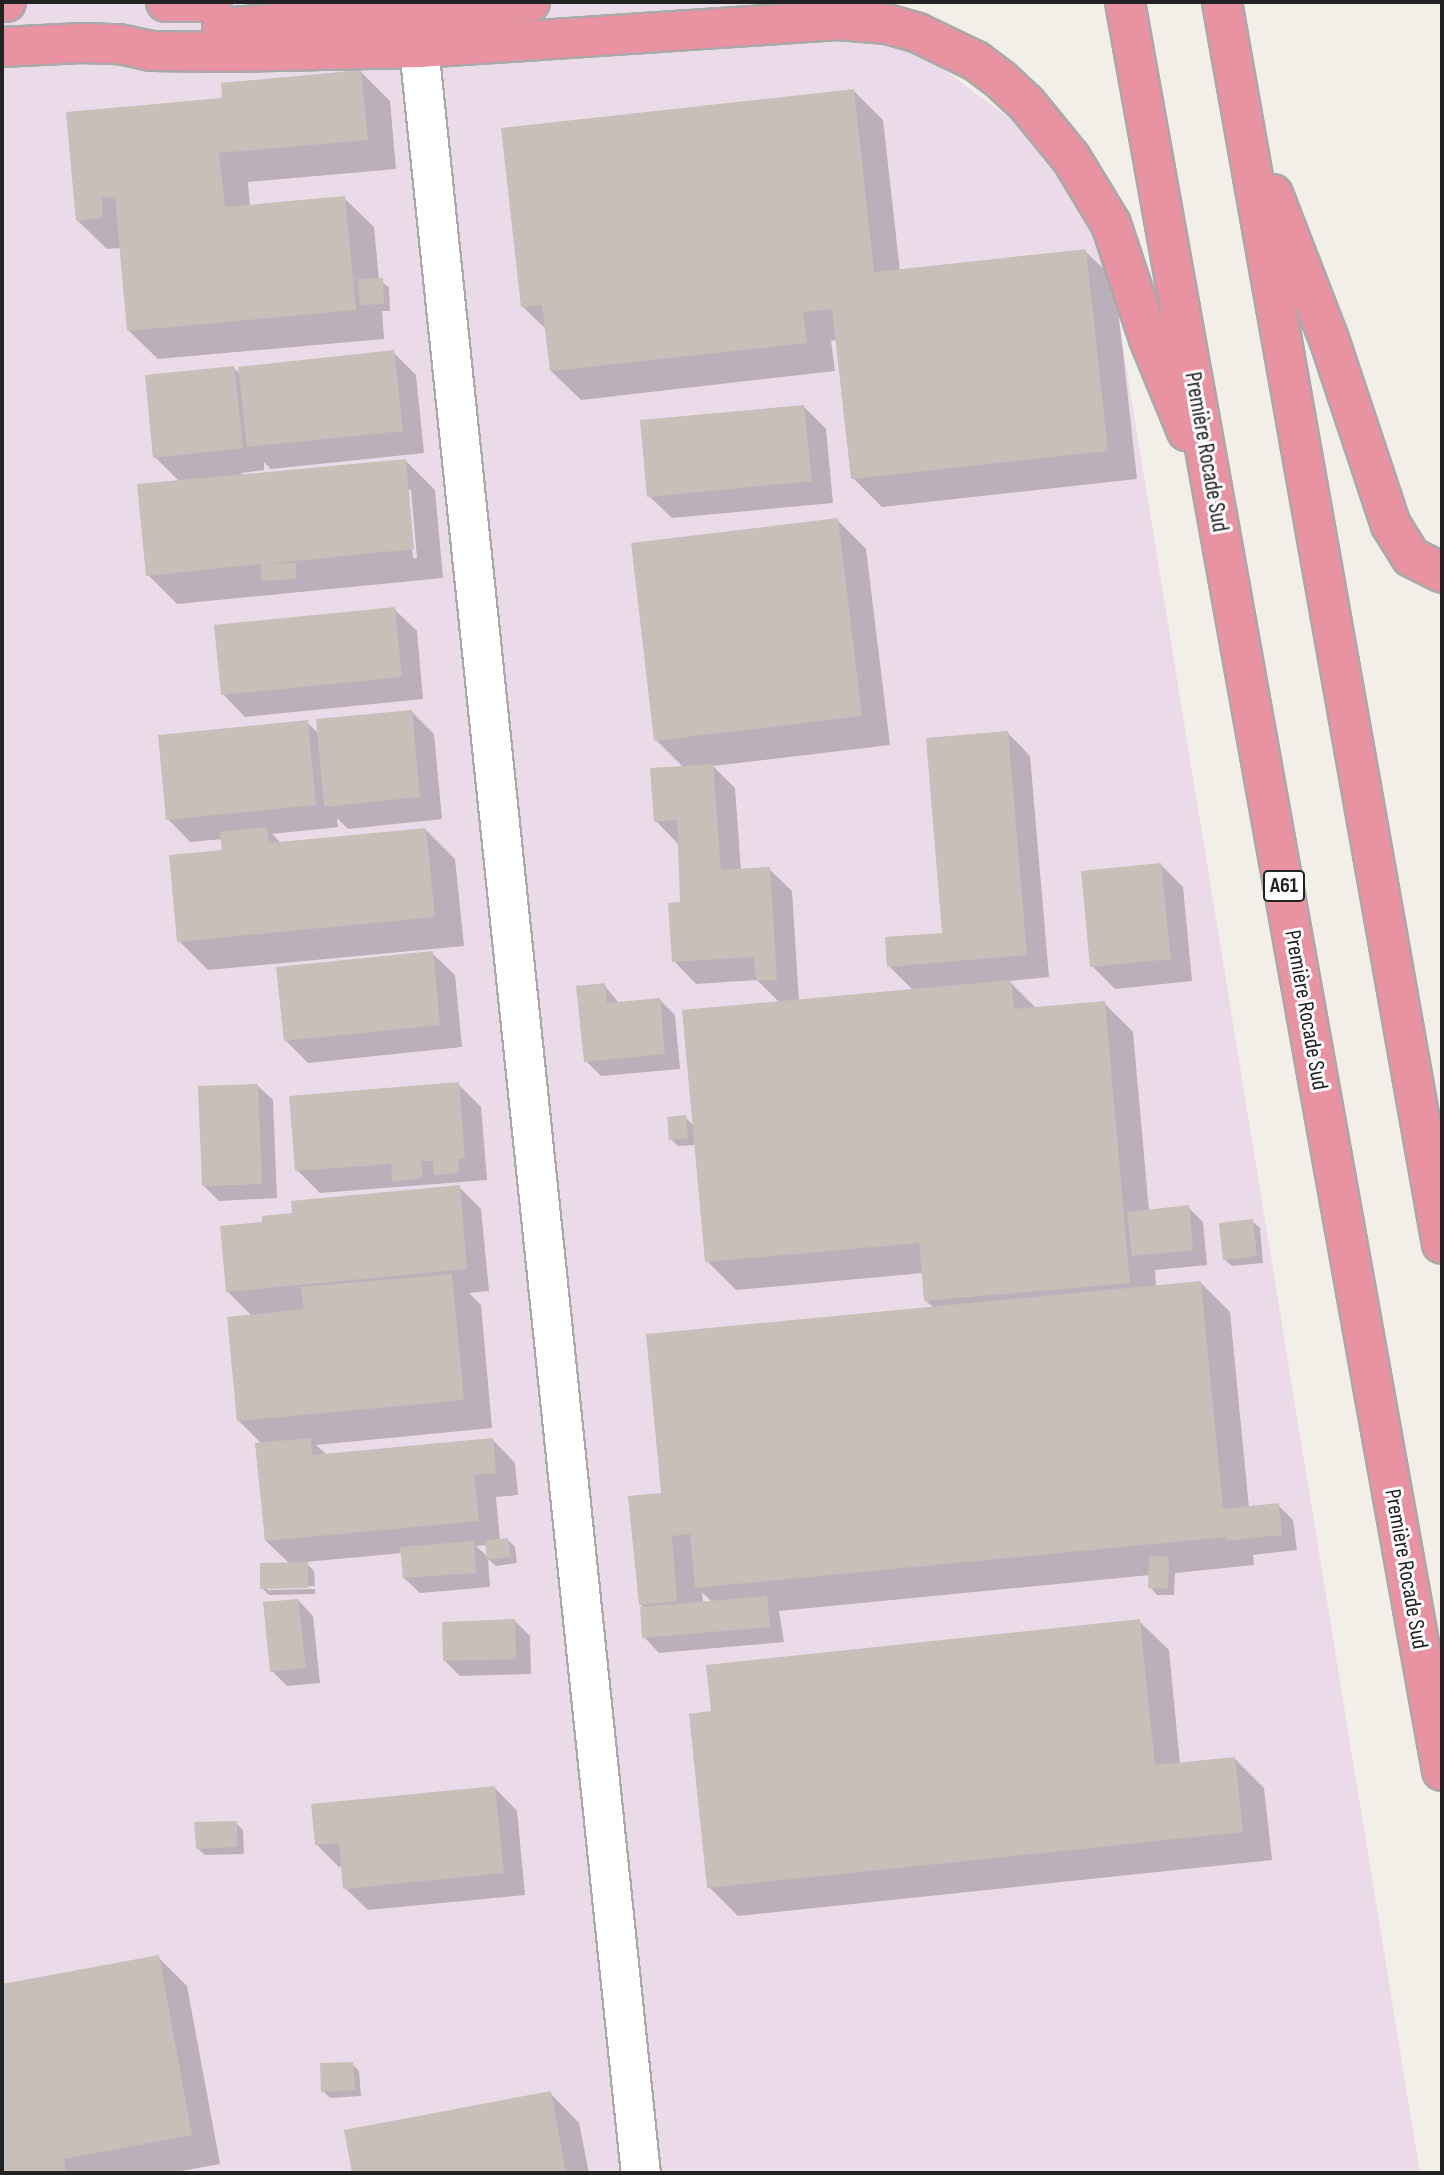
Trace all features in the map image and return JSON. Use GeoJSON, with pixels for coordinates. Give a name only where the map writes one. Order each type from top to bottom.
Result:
{"type":"FeatureCollection","features":[{"type":"Feature","properties":{"kind":"highway"},"geometry":{"type":"LineString","coordinates":[[166,2],[212,2]]}},
{"type":"Feature","properties":{"kind":"highway"},"geometry":{"type":"LineString","coordinates":[[2,47],[38,43],[119,44],[213,29],[530,2]]}},
{"type":"Feature","properties":{"kind":"highway","name":"Première Rocade Sud"},"geometry":{"type":"LineString","coordinates":[[1125,2],[1442,1771]]}},
{"type":"Feature","properties":{"kind":"highway"},"geometry":{"type":"LineString","coordinates":[[1222,2],[1442,1244]]}},
{"type":"Feature","properties":{"kind":"highway"},"geometry":{"type":"LineString","coordinates":[[119,44],[152,51],[419,48],[838,20],[887,24],[947,45],[976,61],[1026,103],[1071,158],[1092,190],[1111,224],[1149,339],[1177,410],[1211,478]]}},
{"type":"Feature","properties":{"kind":"highway"},"geometry":{"type":"LineString","coordinates":[[1245,125],[1329,339],[1391,526],[1411,557],[1442,573]]}},
{"type":"Feature","properties":{"kind":"street"},"geometry":{"type":"LineString","coordinates":[[419,48],[641,2173]]}},
{"type":"Feature","properties":{"kind":"shaded area"},"geometry":{"type":"Polygon","coordinates":[[[2,2],[814,2],[866,11],[1022,128],[1042,149],[1105,236],[1420,2173],[2,2173],[2,2]]]}},
{"type":"Feature","properties":{"kind":"building"},"geometry":{"type":"Polygon","coordinates":[[[361,70],[368,140],[219,153],[225,207],[345,196],[356,310],[127,331],[115,197],[102,198],[103,218],[76,221],[66,112],[222,98],[221,83],[361,70]]]}},
{"type":"Feature","properties":{"kind":"building"},"geometry":{"type":"Polygon","coordinates":[[[854,89],[874,272],[1086,249],[1108,451],[851,479],[832,309],[803,312],[807,343],[550,371],[542,305],[521,307],[501,128],[854,89]]]}},
{"type":"Feature","properties":{"kind":"building"},"geometry":{"type":"Polygon","coordinates":[[[383,278],[384,304],[360,305],[358,279],[383,278]]]}},
{"type":"Feature","properties":{"kind":"building"},"geometry":{"type":"Polygon","coordinates":[[[394,350],[403,431],[247,447],[238,367],[394,350]]]}},
{"type":"Feature","properties":{"kind":"building"},"geometry":{"type":"Polygon","coordinates":[[[234,366],[243,448],[153,458],[145,375],[234,366]]]}},
{"type":"Feature","properties":{"kind":"building"},"geometry":{"type":"Polygon","coordinates":[[[804,405],[812,481],[647,497],[640,420],[804,405]]]}},
{"type":"Feature","properties":{"kind":"building"},"geometry":{"type":"Polygon","coordinates":[[[406,459],[414,549],[265,564],[296,563],[296,579],[261,581],[261,564],[146,576],[137,484],[406,459]]]}},
{"type":"Feature","properties":{"kind":"building"},"geometry":{"type":"Polygon","coordinates":[[[838,518],[862,716],[654,741],[631,543],[838,518]]]}},
{"type":"Feature","properties":{"kind":"building"},"geometry":{"type":"Polygon","coordinates":[[[395,607],[402,677],[221,695],[214,625],[395,607]]]}},
{"type":"Feature","properties":{"kind":"building"},"geometry":{"type":"Polygon","coordinates":[[[412,710],[420,797],[324,807],[316,719],[412,710]]]}},
{"type":"Feature","properties":{"kind":"building"},"geometry":{"type":"Polygon","coordinates":[[[308,720],[316,805],[166,820],[158,735],[308,720]]]}},
{"type":"Feature","properties":{"kind":"building"},"geometry":{"type":"Polygon","coordinates":[[[1008,731],[1027,955],[887,967],[885,937],[942,933],[926,738],[1008,731]]]}},
{"type":"Feature","properties":{"kind":"building"},"geometry":{"type":"Polygon","coordinates":[[[713,764],[721,870],[770,867],[777,980],[756,981],[754,957],[672,962],[668,903],[680,902],[677,820],[654,822],[650,768],[713,764]]]}},
{"type":"Feature","properties":{"kind":"building"},"geometry":{"type":"Polygon","coordinates":[[[267,827],[269,843],[426,828],[435,917],[177,942],[169,855],[222,850],[220,832],[267,827]]]}},
{"type":"Feature","properties":{"kind":"building"},"geometry":{"type":"Polygon","coordinates":[[[1161,863],[1171,959],[1090,967],[1081,871],[1161,863]]]}},
{"type":"Feature","properties":{"kind":"building"},"geometry":{"type":"Polygon","coordinates":[[[433,951],[440,1025],[284,1041],[276,967],[433,951]]]}},
{"type":"Feature","properties":{"kind":"building"},"geometry":{"type":"Polygon","coordinates":[[[1011,980],[1014,1009],[1105,1001],[1130,1283],[924,1301],[919,1243],[705,1262],[682,1010],[1011,980]]]}},
{"type":"Feature","properties":{"kind":"building"},"geometry":{"type":"Polygon","coordinates":[[[605,983],[607,1003],[660,998],[665,1054],[584,1062],[576,986],[605,983]]]}},
{"type":"Feature","properties":{"kind":"building"},"geometry":{"type":"Polygon","coordinates":[[[459,1082],[465,1158],[458,1159],[459,1173],[434,1175],[433,1161],[421,1161],[423,1178],[392,1182],[391,1164],[295,1171],[289,1096],[459,1082]]]}},
{"type":"Feature","properties":{"kind":"building"},"geometry":{"type":"Polygon","coordinates":[[[258,1084],[262,1184],[202,1186],[198,1086],[258,1084]]]}},
{"type":"Feature","properties":{"kind":"building"},"geometry":{"type":"Polygon","coordinates":[[[686,1115],[688,1138],[669,1140],[667,1117],[686,1115]]]}},
{"type":"Feature","properties":{"kind":"building"},"geometry":{"type":"Polygon","coordinates":[[[460,1185],[467,1269],[226,1292],[220,1226],[262,1222],[262,1216],[292,1213],[291,1201],[460,1185]]]}},
{"type":"Feature","properties":{"kind":"building"},"geometry":{"type":"Polygon","coordinates":[[[1189,1205],[1193,1250],[1132,1256],[1127,1212],[1189,1205]]]}},
{"type":"Feature","properties":{"kind":"building"},"geometry":{"type":"Polygon","coordinates":[[[1253,1219],[1257,1256],[1223,1260],[1219,1223],[1253,1219]]]}},
{"type":"Feature","properties":{"kind":"building"},"geometry":{"type":"Polygon","coordinates":[[[452,1274],[464,1400],[237,1421],[227,1317],[303,1309],[301,1287],[452,1274]]]}},
{"type":"Feature","properties":{"kind":"building"},"geometry":{"type":"Polygon","coordinates":[[[1201,1281],[1223,1509],[1279,1503],[1282,1535],[1226,1541],[1226,1537],[695,1588],[690,1534],[672,1536],[677,1601],[639,1605],[628,1496],[661,1493],[646,1334],[1201,1281]]]}},
{"type":"Feature","properties":{"kind":"building"},"geometry":{"type":"Polygon","coordinates":[[[311,1438],[312,1455],[493,1438],[496,1473],[474,1475],[479,1521],[265,1541],[255,1443],[311,1438]]]}},
{"type":"Feature","properties":{"kind":"building"},"geometry":{"type":"Polygon","coordinates":[[[508,1538],[511,1557],[487,1560],[485,1541],[508,1538]]]}},
{"type":"Feature","properties":{"kind":"building"},"geometry":{"type":"Polygon","coordinates":[[[474,1541],[476,1573],[403,1578],[400,1547],[474,1541]]]}},
{"type":"Feature","properties":{"kind":"building"},"geometry":{"type":"Polygon","coordinates":[[[1149,1556],[1169,1557],[1168,1589],[1148,1588],[1149,1556]]]}},
{"type":"Feature","properties":{"kind":"building"},"geometry":{"type":"Polygon","coordinates":[[[308,1562],[308,1588],[260,1589],[260,1563],[308,1562]]]}},
{"type":"Feature","properties":{"kind":"building"},"geometry":{"type":"Polygon","coordinates":[[[767,1596],[770,1627],[642,1638],[640,1607],[767,1596]]]}},
{"type":"Feature","properties":{"kind":"building"},"geometry":{"type":"Polygon","coordinates":[[[298,1599],[306,1668],[270,1672],[263,1602],[298,1599]]]}},
{"type":"Feature","properties":{"kind":"building"},"geometry":{"type":"Polygon","coordinates":[[[515,1619],[516,1659],[443,1661],[442,1622],[515,1619]]]}},
{"type":"Feature","properties":{"kind":"building"},"geometry":{"type":"Polygon","coordinates":[[[1140,1619],[1155,1765],[1235,1757],[1243,1832],[707,1888],[689,1714],[711,1711],[706,1665],[1140,1619]]]}},
{"type":"Feature","properties":{"kind":"building"},"geometry":{"type":"Polygon","coordinates":[[[495,1786],[504,1873],[343,1889],[339,1843],[315,1845],[311,1804],[495,1786]]]}},
{"type":"Feature","properties":{"kind":"building"},"geometry":{"type":"Polygon","coordinates":[[[237,1821],[237,1847],[196,1849],[194,1822],[237,1821]]]}},
{"type":"Feature","properties":{"kind":"building"},"geometry":{"type":"Polygon","coordinates":[[[159,1955],[192,2135],[64,2159],[66,2173],[2,2173],[2,1984],[159,1955]]]}},
{"type":"Feature","properties":{"kind":"building"},"geometry":{"type":"Polygon","coordinates":[[[353,2062],[355,2090],[321,2092],[320,2063],[353,2062]]]}},
{"type":"Feature","properties":{"kind":"building"},"geometry":{"type":"Polygon","coordinates":[[[551,2091],[566,2173],[352,2173],[344,2130],[551,2091]]]}}]}
